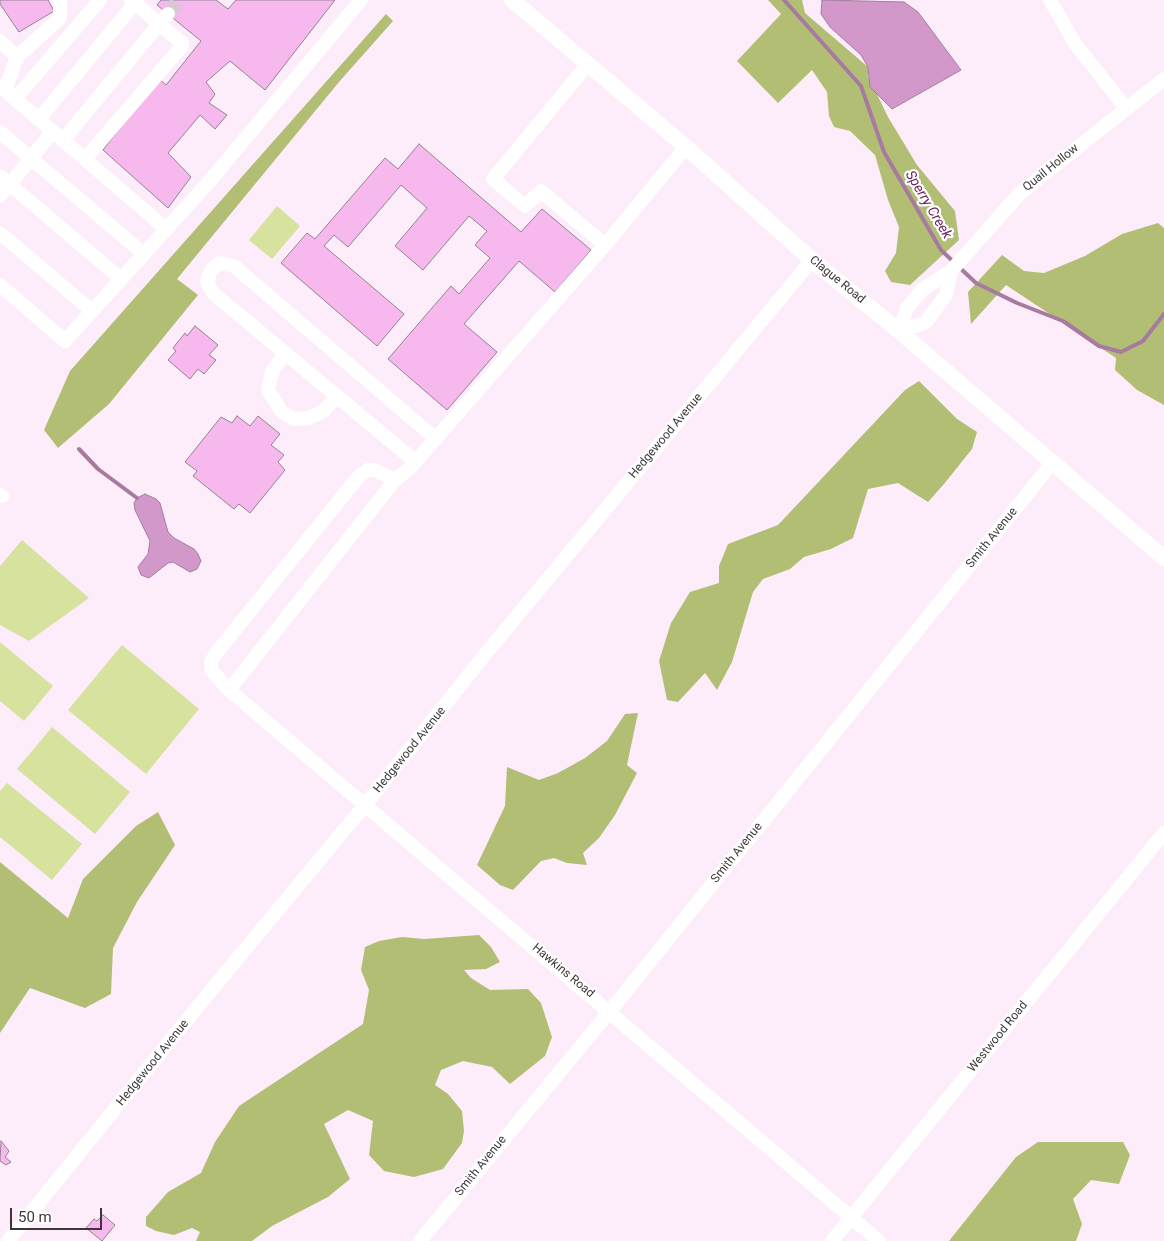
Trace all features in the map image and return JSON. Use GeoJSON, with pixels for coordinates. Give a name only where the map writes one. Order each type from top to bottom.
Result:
{"type":"FeatureCollection","features":[{"type":"Feature","properties":{"kind":"main road","name":"Clague Road"},"geometry":{"type":"LineString","coordinates":[[512,0],[686,147],[812,260],[899,331],[1164,558]]}},
{"type":"Feature","properties":{"kind":"street"},"geometry":{"type":"LineString","coordinates":[[7,91],[17,57],[60,18],[60,0]]}},
{"type":"Feature","properties":{"kind":"street"},"geometry":{"type":"LineString","coordinates":[[7,91],[100,0]]}},
{"type":"Feature","properties":{"kind":"street"},"geometry":{"type":"LineString","coordinates":[[0,285],[65,340],[208,183],[361,0]]}},
{"type":"Feature","properties":{"kind":"street"},"geometry":{"type":"LineString","coordinates":[[1050,0],[1076,45],[1126,108]]}},
{"type":"Feature","properties":{"kind":"street"},"geometry":{"type":"LineString","coordinates":[[39,119],[133,2],[163,19],[182,43],[182,46],[85,159]]}},
{"type":"Feature","properties":{"kind":"street"},"geometry":{"type":"LineString","coordinates":[[0,196],[5,180],[58,136],[163,19]]}},
{"type":"Feature","properties":{"kind":"street"},"geometry":{"type":"LineString","coordinates":[[0,40],[17,57]]}},
{"type":"Feature","properties":{"kind":"street"},"geometry":{"type":"LineString","coordinates":[[588,64],[493,179],[525,206],[541,191],[604,245]]}},
{"type":"Feature","properties":{"kind":"street","name":"Quail Hollow"},"geometry":{"type":"LineString","coordinates":[[899,331],[907,308],[923,289],[952,271],[1020,193],[1164,79]]}},
{"type":"Feature","properties":{"kind":"street"},"geometry":{"type":"LineString","coordinates":[[7,91],[166,229]]}},
{"type":"Feature","properties":{"kind":"street"},"geometry":{"type":"LineString","coordinates":[[0,132],[144,254]]}},
{"type":"Feature","properties":{"kind":"street"},"geometry":{"type":"LineString","coordinates":[[229,690],[394,480],[416,462],[604,245],[686,147]]}},
{"type":"Feature","properties":{"kind":"street"},"geometry":{"type":"LineString","coordinates":[[5,180],[121,279]]}},
{"type":"Feature","properties":{"kind":"street"},"geometry":{"type":"LineString","coordinates":[[0,233],[92,311]]}},
{"type":"Feature","properties":{"kind":"street","name":"Hedgewood Avenue"},"geometry":{"type":"LineString","coordinates":[[8,1241],[484,657],[812,260]]}},
{"type":"Feature","properties":{"kind":"street"},"geometry":{"type":"LineString","coordinates":[[416,462],[213,292],[207,282],[211,270],[220,263],[234,266],[436,438]]}},
{"type":"Feature","properties":{"kind":"street","name":"Quail Hollow"},"geometry":{"type":"LineString","coordinates":[[899,331],[925,323],[946,295],[952,271]]}},
{"type":"Feature","properties":{"kind":"street"},"geometry":{"type":"LineString","coordinates":[[286,353],[272,371],[268,390],[282,412],[294,418],[308,418],[324,411],[337,396]]}},
{"type":"Feature","properties":{"kind":"street","name":"Smith Avenue"},"geometry":{"type":"LineString","coordinates":[[420,1241],[610,1010],[1053,462]]}},
{"type":"Feature","properties":{"kind":"street","name":"Hawkins Road"},"geometry":{"type":"LineString","coordinates":[[394,480],[375,470],[368,470],[359,476],[217,652],[211,662],[212,671],[229,690],[610,1010],[879,1241]]}},
{"type":"Feature","properties":{"kind":"street","name":"Westwood Road"},"geometry":{"type":"LineString","coordinates":[[832,1241],[1164,833]]}},
{"type":"Feature","properties":{"kind":"green space"},"geometry":{"type":"Polygon","coordinates":[[[768,0],[802,0],[805,13],[868,67],[868,76],[888,117],[917,165],[955,211],[959,240],[910,285],[891,282],[885,271],[896,253],[899,227],[888,200],[875,155],[850,131],[834,127],[829,116],[827,92],[812,70],[778,103],[737,61],[781,14],[768,0]]]}},
{"type":"Feature","properties":{"kind":"green space"},"geometry":{"type":"Polygon","coordinates":[[[386,14],[393,21],[339,82],[177,279],[198,295],[109,404],[58,448],[44,430],[70,371],[386,14]]]}},
{"type":"Feature","properties":{"kind":"green space"},"geometry":{"type":"Polygon","coordinates":[[[277,206],[300,226],[272,259],[249,240],[277,206]]]}},
{"type":"Feature","properties":{"kind":"green space"},"geometry":{"type":"Polygon","coordinates":[[[1158,223],[1164,228],[1164,405],[1137,390],[1115,370],[1116,358],[1006,285],[971,324],[968,292],[1002,255],[1024,271],[1044,273],[1085,256],[1122,234],[1158,223]]]}},
{"type":"Feature","properties":{"kind":"green space"},"geometry":{"type":"Polygon","coordinates":[[[919,381],[957,419],[977,432],[972,449],[928,502],[898,483],[868,489],[853,538],[831,549],[804,557],[790,569],[763,579],[753,592],[732,662],[717,690],[705,673],[678,702],[667,700],[659,661],[671,623],[690,592],[719,583],[719,566],[728,544],[778,525],[905,390],[919,381]]]}},
{"type":"Feature","properties":{"kind":"green space"},"geometry":{"type":"Polygon","coordinates":[[[22,540],[89,598],[29,641],[0,625],[0,566],[22,540]]]}},
{"type":"Feature","properties":{"kind":"green space"},"geometry":{"type":"Polygon","coordinates":[[[0,642],[53,686],[24,721],[0,701],[0,642]]]}},
{"type":"Feature","properties":{"kind":"green space"},"geometry":{"type":"Polygon","coordinates":[[[122,645],[199,709],[146,774],[68,710],[122,645]]]}},
{"type":"Feature","properties":{"kind":"green space"},"geometry":{"type":"Polygon","coordinates":[[[638,713],[627,765],[637,773],[615,815],[599,838],[583,853],[587,865],[567,863],[554,858],[541,861],[513,890],[500,885],[477,865],[505,806],[507,767],[539,780],[558,773],[585,758],[607,741],[625,714],[638,713]]]}},
{"type":"Feature","properties":{"kind":"green space"},"geometry":{"type":"Polygon","coordinates":[[[52,727],[130,792],[95,834],[17,769],[52,727]]]}},
{"type":"Feature","properties":{"kind":"green space"},"geometry":{"type":"Polygon","coordinates":[[[7,783],[82,844],[52,880],[0,837],[0,791],[7,783]]]}},
{"type":"Feature","properties":{"kind":"green space"},"geometry":{"type":"Polygon","coordinates":[[[158,812],[175,845],[137,902],[113,948],[111,994],[85,1008],[30,988],[0,1033],[0,862],[68,918],[83,879],[136,826],[158,812]]]}},
{"type":"Feature","properties":{"kind":"green space"},"geometry":{"type":"Polygon","coordinates":[[[479,935],[491,947],[500,962],[486,969],[464,970],[471,978],[490,990],[528,989],[541,1003],[552,1037],[545,1056],[510,1084],[492,1067],[463,1061],[441,1070],[435,1085],[448,1094],[462,1111],[464,1131],[462,1143],[443,1169],[414,1177],[384,1171],[369,1155],[373,1121],[348,1110],[324,1124],[350,1179],[328,1197],[272,1226],[252,1241],[196,1241],[200,1232],[192,1228],[174,1235],[156,1231],[146,1226],[146,1217],[168,1192],[201,1173],[215,1142],[239,1106],[363,1024],[369,990],[361,970],[365,947],[379,941],[402,937],[424,939],[479,935]]]}},
{"type":"Feature","properties":{"kind":"green space"},"geometry":{"type":"Polygon","coordinates":[[[1038,1142],[1123,1142],[1130,1155],[1119,1184],[1091,1180],[1073,1199],[1082,1224],[1076,1241],[949,1241],[1016,1157],[1038,1142]]]}},
{"type":"Feature","properties":{"kind":"shaded area"},"geometry":{"type":"Polygon","coordinates":[[[822,0],[904,2],[918,12],[961,70],[892,109],[870,87],[868,67],[861,55],[830,27],[821,14],[822,0]]]}},
{"type":"Feature","properties":{"kind":"shaded area"},"geometry":{"type":"Polygon","coordinates":[[[145,494],[160,503],[168,532],[174,538],[194,549],[198,554],[201,561],[197,569],[190,572],[173,562],[168,563],[149,578],[141,575],[138,567],[148,554],[150,541],[135,510],[134,503],[137,498],[145,494]]]}},
{"type":"Feature","properties":{"kind":"building"},"geometry":{"type":"Polygon","coordinates":[[[0,0],[48,0],[54,11],[19,32],[0,4],[0,0]]]}},
{"type":"Feature","properties":{"kind":"building"},"geometry":{"type":"Polygon","coordinates":[[[161,0],[216,0],[228,9],[236,0],[335,0],[265,90],[230,61],[206,82],[215,94],[209,103],[227,115],[215,129],[200,115],[168,153],[191,177],[168,208],[103,150],[158,78],[166,85],[201,41],[157,5],[161,0]]]}},
{"type":"Feature","properties":{"kind":"building"},"geometry":{"type":"Polygon","coordinates":[[[419,144],[521,232],[542,209],[591,250],[555,292],[519,261],[464,324],[497,352],[447,410],[388,359],[451,286],[459,294],[490,258],[475,245],[487,231],[469,216],[423,270],[395,246],[427,208],[401,185],[348,247],[334,235],[324,246],[404,314],[377,346],[281,263],[307,233],[315,239],[385,158],[398,169],[419,144]]]}},
{"type":"Feature","properties":{"kind":"building"},"geometry":{"type":"Polygon","coordinates":[[[195,326],[218,345],[209,355],[216,360],[204,374],[198,369],[190,379],[168,360],[176,351],[173,348],[185,333],[187,336],[195,326]]]}},
{"type":"Feature","properties":{"kind":"building"},"geometry":{"type":"Polygon","coordinates":[[[237,416],[250,426],[258,416],[280,434],[271,445],[284,455],[278,462],[285,470],[250,513],[239,504],[234,509],[193,476],[197,471],[185,462],[221,417],[232,423],[237,416]]]}},
{"type":"Feature","properties":{"kind":"building"},"geometry":{"type":"Polygon","coordinates":[[[1,1141],[9,1151],[5,1157],[11,1162],[6,1165],[0,1161],[1,1141]]]}},
{"type":"Feature","properties":{"kind":"building"},"geometry":{"type":"Polygon","coordinates":[[[103,1215],[115,1225],[102,1241],[86,1228],[94,1219],[97,1221],[103,1215]]]}},
{"type":"Feature","properties":{"kind":"waterway","name":"Sperry Creek"},"geometry":{"type":"LineString","coordinates":[[784,0],[861,86],[884,152],[941,250],[976,283],[1017,303],[1063,321],[1099,346],[1121,352],[1143,341],[1164,314]]}},
{"type":"Feature","properties":{"kind":"waterway"},"geometry":{"type":"LineString","coordinates":[[79,449],[98,469],[137,498]]}},
{"type":"Feature","properties":{"kind":"tunnel"},"geometry":{"type":"LineString","coordinates":[[168,14],[179,0]]}}]}
